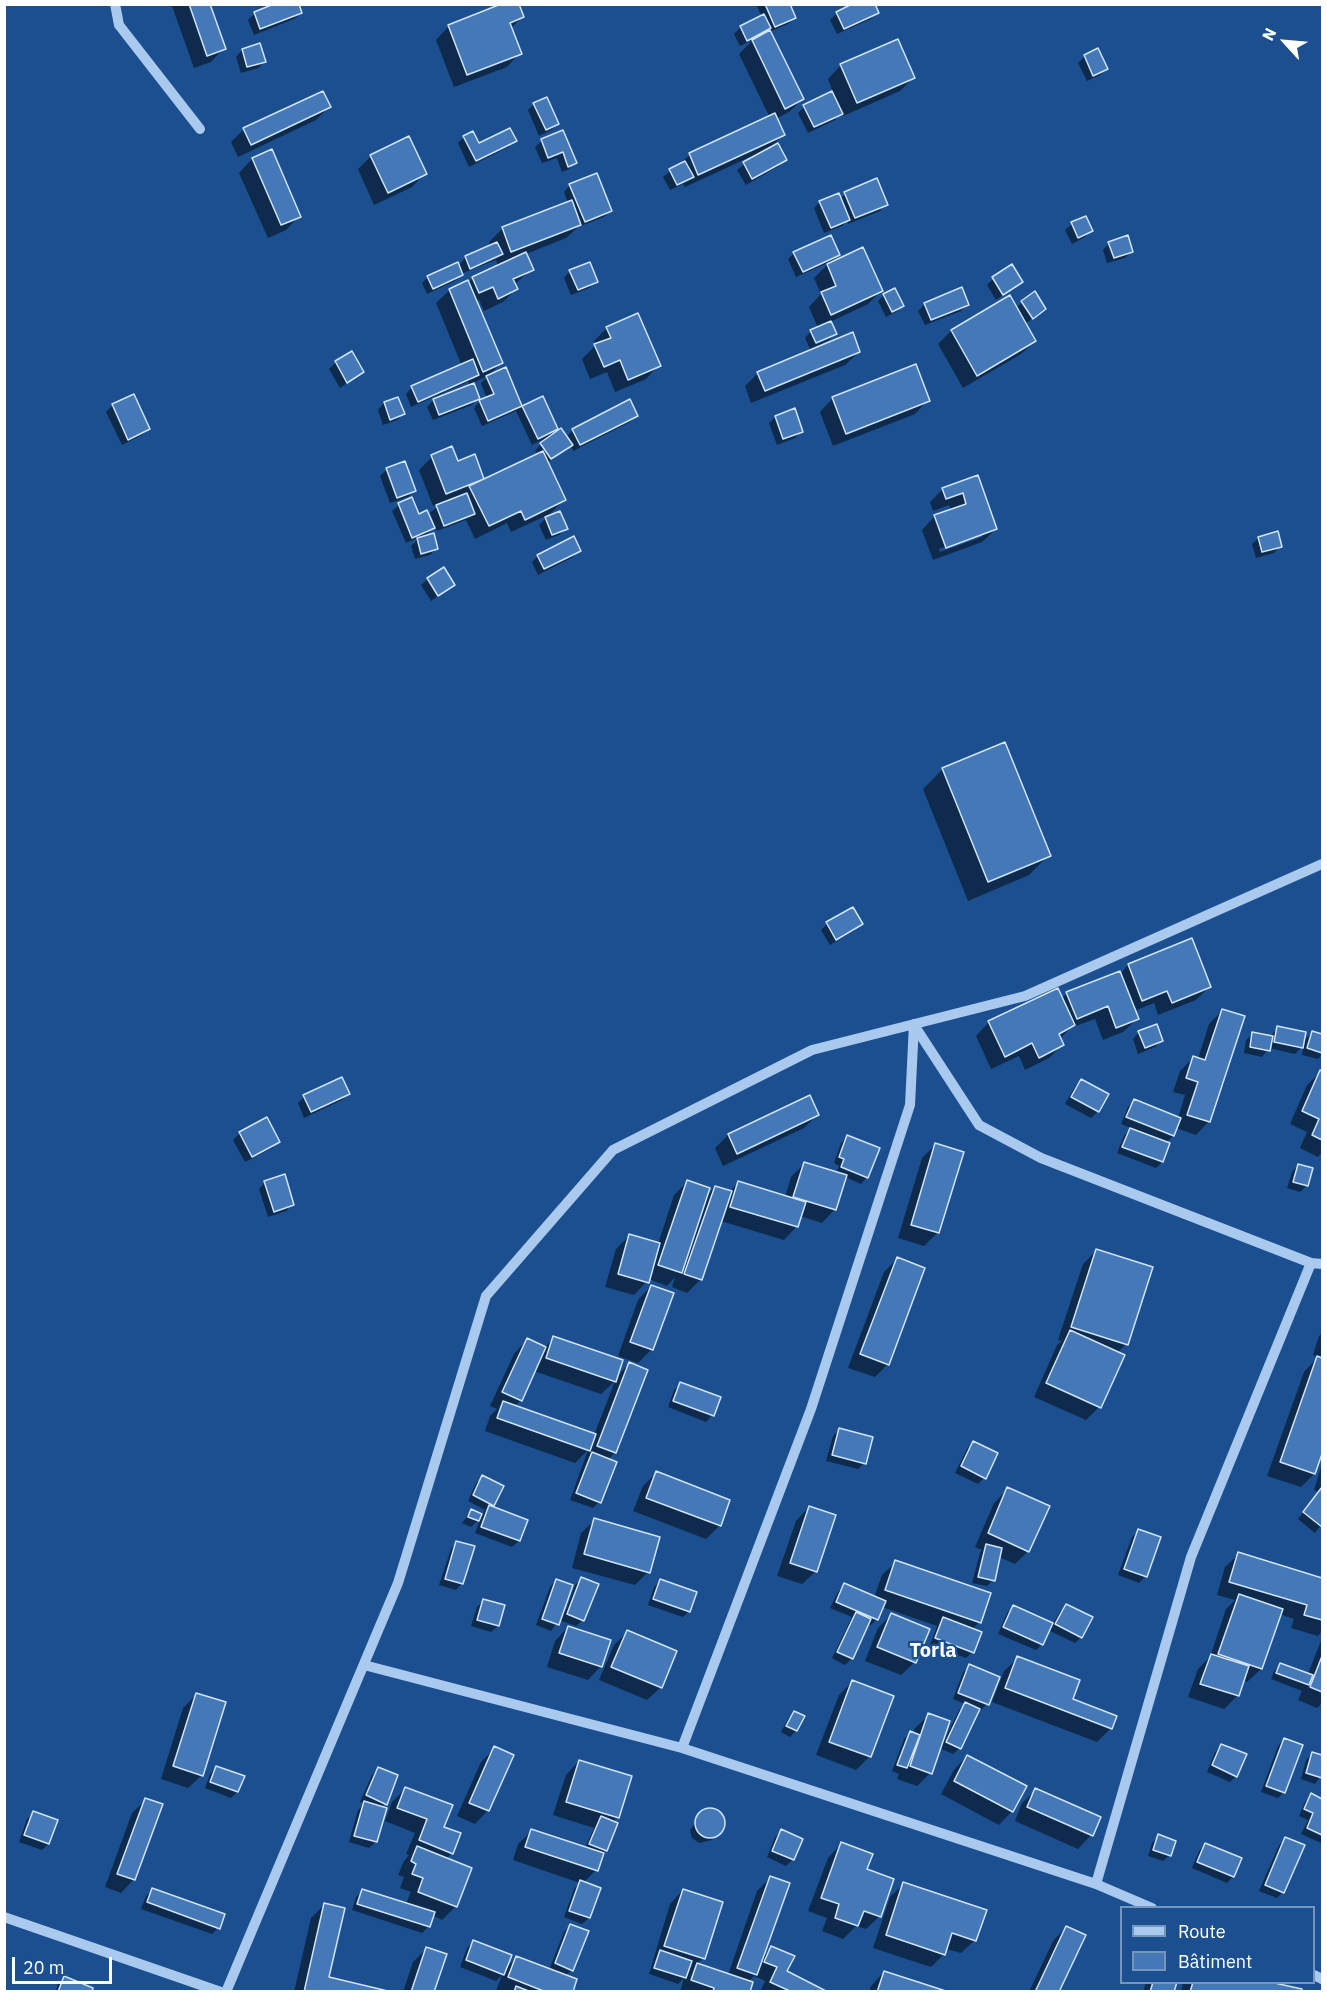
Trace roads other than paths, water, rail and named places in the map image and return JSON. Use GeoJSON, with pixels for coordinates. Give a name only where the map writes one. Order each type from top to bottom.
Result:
{"type":"FeatureCollection","features":[{"type":"Feature","properties":{"kind":"street"},"geometry":{"type":"LineString","coordinates":[[115,4],[119,25],[200,129]]}},
{"type":"Feature","properties":{"kind":"street"},"geometry":{"type":"LineString","coordinates":[[226,1992],[398,1583],[486,1296],[613,1150],[812,1050],[1025,996],[1323,864]]}},
{"type":"Feature","properties":{"kind":"street"},"geometry":{"type":"LineString","coordinates":[[914,1024],[979,1125],[1041,1158],[1317,1264],[1191,1557],[1096,1884]]}},
{"type":"Feature","properties":{"kind":"street"},"geometry":{"type":"LineString","coordinates":[[682,1748],[811,1409],[910,1105],[914,1024]]}},
{"type":"Feature","properties":{"kind":"street"},"geometry":{"type":"LineString","coordinates":[[364,1665],[682,1748],[1096,1884],[1147,1906]]}},
{"type":"Feature","properties":{"kind":"street"},"geometry":{"type":"LineString","coordinates":[[4,1917],[221,1992]]}},
{"type":"Feature","properties":{"kind":"district","name":"Torla"},"geometry":{"type":"Point","coordinates":[933,1651]}}]}
